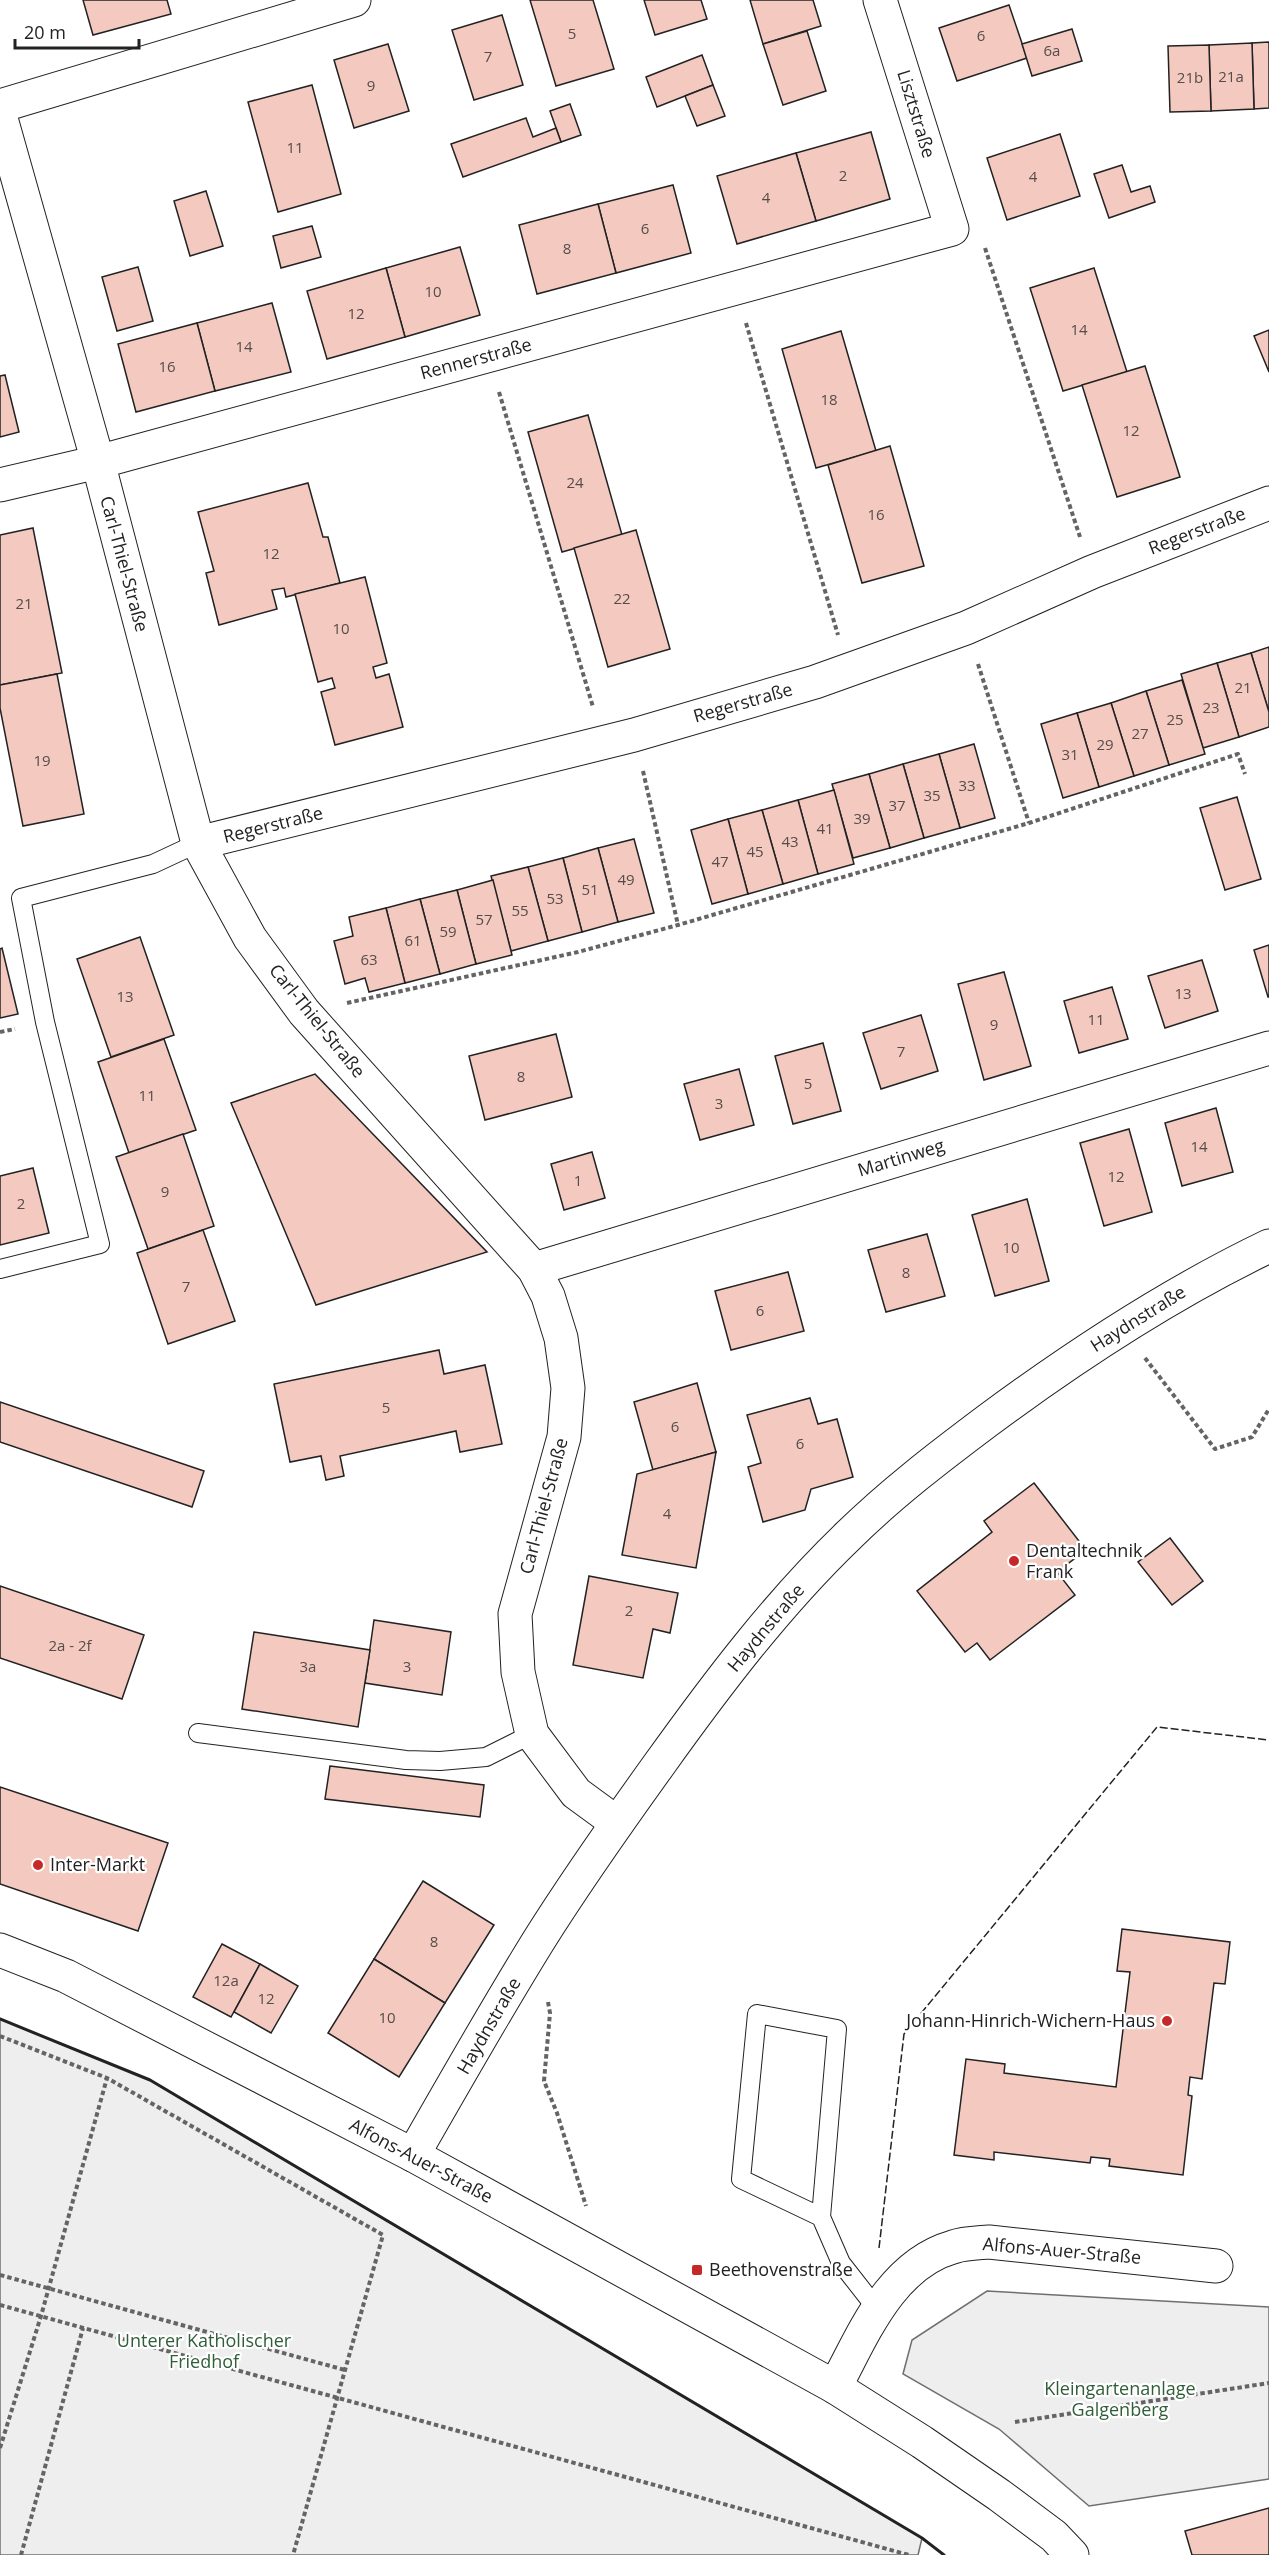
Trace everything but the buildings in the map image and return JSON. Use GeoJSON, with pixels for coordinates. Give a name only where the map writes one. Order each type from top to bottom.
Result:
{"type":"FeatureCollection","features":[{"type":"Feature","properties":{"kind":"street"},"geometry":{"type":"LineString","coordinates":[[0,106],[354,0]]}},
{"type":"Feature","properties":{"kind":"street","name":"Lisztstraße"},"geometry":{"type":"LineString","coordinates":[[880,0],[952,229]]}},
{"type":"Feature","properties":{"kind":"street","name":"Carl-Thiel-Straße"},"geometry":{"type":"LineString","coordinates":[[0,115],[98,462],[198,843],[250,938],[304,1012],[534,1269],[548,1296],[561,1338],[568,1388],[564,1437],[515,1614],[518,1672],[532,1734],[576,1793],[617,1823]]}},
{"type":"Feature","properties":{"kind":"street","name":"Rennerstraße"},"geometry":{"type":"LineString","coordinates":[[0,485],[98,462],[952,229]]}},
{"type":"Feature","properties":{"kind":"street","name":"Regerstraße"},"geometry":{"type":"LineString","coordinates":[[198,843],[619,738],[848,670],[966,628],[1092,572],[1269,503]]}},
{"type":"Feature","properties":{"kind":"street","name":"Martinweg"},"geometry":{"type":"LineString","coordinates":[[534,1269],[1269,1048]]}},
{"type":"Feature","properties":{"kind":"street","name":"Haydnstraße"},"geometry":{"type":"LineString","coordinates":[[413,2155],[540,1939],[617,1823],[699,1707],[777,1611],[848,1536],[918,1473],[1016,1400],[1120,1327],[1227,1266],[1269,1246]]}},
{"type":"Feature","properties":{"kind":"street","name":"Alfons-Auer-Straße"},"geometry":{"type":"LineString","coordinates":[[0,1950],[66,1976],[413,2155],[836,2387],[999,2495],[1054,2536],[1072,2555]]}},
{"type":"Feature","properties":{"kind":"street","name":"Alfons-Auer-Straße"},"geometry":{"type":"LineString","coordinates":[[836,2387],[877,2309],[898,2281],[922,2261],[952,2247],[989,2242],[1216,2266]]}},
{"type":"Feature","properties":{"kind":"lane"},"geometry":{"type":"LineString","coordinates":[[0,1269],[100,1244],[45,1022],[21,898],[153,864],[198,843]]}},
{"type":"Feature","properties":{"kind":"lane"},"geometry":{"type":"LineString","coordinates":[[198,1733],[406,1760],[440,1761],[486,1757],[532,1734]]}},
{"type":"Feature","properties":{"kind":"lane"},"geometry":{"type":"LineString","coordinates":[[821,2217],[741,2179],[757,2014],[837,2029],[821,2217],[841,2263],[877,2309]]}},
{"type":"Feature","properties":{"kind":"path"},"geometry":{"type":"LineString","coordinates":[[952,229],[984,244],[1092,572]]}},
{"type":"Feature","properties":{"kind":"path"},"geometry":{"type":"LineString","coordinates":[[736,288],[848,670]]}},
{"type":"Feature","properties":{"kind":"path"},"geometry":{"type":"LineString","coordinates":[[488,355],[619,738],[678,925]]}},
{"type":"Feature","properties":{"kind":"path"},"geometry":{"type":"LineString","coordinates":[[966,628],[1029,823]]}},
{"type":"Feature","properties":{"kind":"path"},"geometry":{"type":"LineString","coordinates":[[304,1012],[579,952],[678,925],[1029,823],[1238,754],[1245,774]]}},
{"type":"Feature","properties":{"kind":"path"},"geometry":{"type":"LineString","coordinates":[[1120,1327],[1215,1449],[1252,1437],[1269,1409]]}},
{"type":"Feature","properties":{"kind":"path"},"geometry":{"type":"LineString","coordinates":[[540,1939],[550,2013],[544,2081],[557,2113],[586,2203],[596,2257]]}},
{"type":"Feature","properties":{"kind":"path"},"geometry":{"type":"LineString","coordinates":[[0,2036],[107,2078],[383,2235],[345,2370],[335,2397],[292,2555]]}},
{"type":"Feature","properties":{"kind":"path"},"geometry":{"type":"LineString","coordinates":[[0,2448],[41,2316],[107,2078]]}},
{"type":"Feature","properties":{"kind":"path"},"geometry":{"type":"LineString","coordinates":[[0,2275],[345,2370]]}},
{"type":"Feature","properties":{"kind":"path"},"geometry":{"type":"LineString","coordinates":[[0,2305],[909,2555]]}},
{"type":"Feature","properties":{"kind":"path"},"geometry":{"type":"LineString","coordinates":[[21,2555],[83,2328]]}},
{"type":"Feature","properties":{"kind":"path"},"geometry":{"type":"LineString","coordinates":[[1015,2422],[1269,2382]]}},
{"type":"Feature","properties":{"kind":"green space","name":"Unterer Katholischer Friedhof"},"geometry":{"type":"Polygon","coordinates":[[[0,2019],[150,2080],[922,2538],[918,2555],[0,2555],[0,2019]]]}},
{"type":"Feature","properties":{"kind":"green space","name":"Kleingartenanlage Galgenberg"},"geometry":{"type":"Polygon","coordinates":[[[987,2291],[1269,2307],[1269,2479],[1089,2506],[999,2429],[903,2374],[912,2340],[987,2291]]]}},
{"type":"Feature","properties":{"kind":"fence"},"geometry":{"type":"LineString","coordinates":[[879,2248],[904,2034],[1157,1727],[1269,1740]]}},
{"type":"Feature","properties":{"kind":"wall"},"geometry":{"type":"LineString","coordinates":[[0,2019],[150,2080],[922,2538],[944,2555]]}},
{"type":"Feature","properties":{"kind":"place","name":"Dentaltechnik Frank"},"geometry":{"type":"Point","coordinates":[1014,1561]}},
{"type":"Feature","properties":{"kind":"place","name":"Inter-Markt"},"geometry":{"type":"Point","coordinates":[38,1865]}},
{"type":"Feature","properties":{"kind":"place","name":"Johann-Hinrich-Wichern-Haus"},"geometry":{"type":"Point","coordinates":[1167,2021]}},
{"type":"Feature","properties":{"kind":"place","name":"Beethovenstraße"},"geometry":{"type":"Point","coordinates":[697,2270]}}]}
